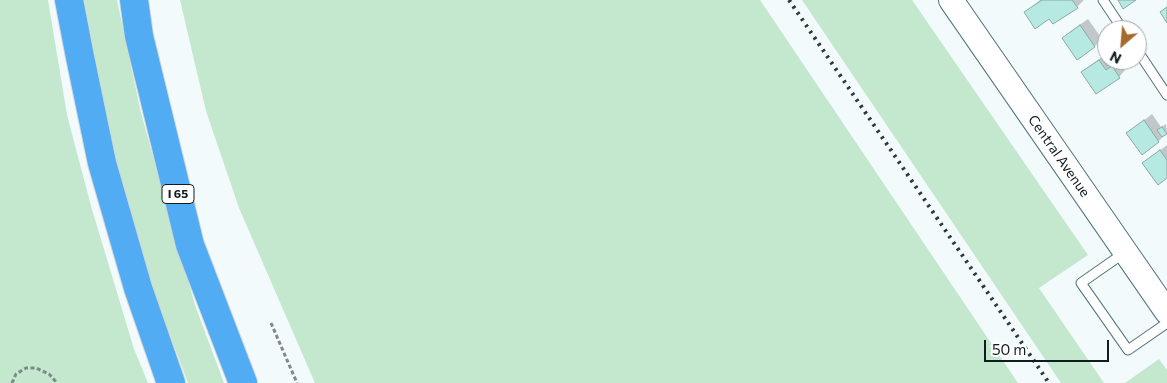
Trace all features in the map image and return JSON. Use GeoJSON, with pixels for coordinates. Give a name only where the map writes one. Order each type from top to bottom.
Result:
{"type":"FeatureCollection","features":[{"type":"Feature","properties":{"kind":"highway"},"geometry":{"type":"LineString","coordinates":[[69,0],[102,163],[138,288],[171,383]]}},
{"type":"Feature","properties":{"kind":"highway","name":"I 65"},"geometry":{"type":"LineString","coordinates":[[134,0],[139,36],[190,245],[243,383]]}},
{"type":"Feature","properties":{"kind":"main road","name":"Central Avenue"},"geometry":{"type":"LineString","coordinates":[[950,0],[1167,312]]}},
{"type":"Feature","properties":{"kind":"lane"},"geometry":{"type":"LineString","coordinates":[[1103,0],[1116,20]]}},
{"type":"Feature","properties":{"kind":"lane"},"geometry":{"type":"LineString","coordinates":[[1147,65],[1167,94]]}},
{"type":"Feature","properties":{"kind":"lane"},"geometry":{"type":"LineString","coordinates":[[1125,252],[1081,283],[1128,350],[1167,323]]}},
{"type":"Feature","properties":{"kind":"path"},"geometry":{"type":"LineString","coordinates":[[271,323],[297,383]]}},
{"type":"Feature","properties":{"kind":"path"},"geometry":{"type":"LineString","coordinates":[[12,383],[16,374],[26,368],[36,368],[49,374],[57,383]]}},
{"type":"Feature","properties":{"kind":"green space"},"geometry":{"type":"Polygon","coordinates":[[[0,0],[48,0],[67,115],[91,206],[134,349],[148,383],[0,383],[0,0]]]}},
{"type":"Feature","properties":{"kind":"green space"},"geometry":{"type":"Polygon","coordinates":[[[84,0],[117,0],[141,113],[170,218],[195,305],[224,383],[188,383],[154,292],[119,181],[84,0]]]}},
{"type":"Feature","properties":{"kind":"green space"},"geometry":{"type":"Polygon","coordinates":[[[180,0],[760,0],[1018,383],[315,383],[239,208],[206,111],[180,0]]]}},
{"type":"Feature","properties":{"kind":"green space"},"geometry":{"type":"Polygon","coordinates":[[[802,0],[912,0],[1088,255],[1039,288],[1104,383],[1061,383],[802,0]]]}},
{"type":"Feature","properties":{"kind":"green space"},"geometry":{"type":"Polygon","coordinates":[[[1159,359],[1167,370],[1167,383],[1125,383],[1159,359]]]}},
{"type":"Feature","properties":{"kind":"building"},"geometry":{"type":"Polygon","coordinates":[[[1042,0],[1072,0],[1078,8],[1053,24],[1049,19],[1035,29],[1024,12],[1042,0]]]}},
{"type":"Feature","properties":{"kind":"building"},"geometry":{"type":"Polygon","coordinates":[[[1118,0],[1136,0],[1123,9],[1118,0]]]}},
{"type":"Feature","properties":{"kind":"building"},"geometry":{"type":"Polygon","coordinates":[[[1167,7],[1167,23],[1160,12],[1167,7]]]}},
{"type":"Feature","properties":{"kind":"building"},"geometry":{"type":"Polygon","coordinates":[[[1080,25],[1095,47],[1077,60],[1062,38],[1080,25]]]}},
{"type":"Feature","properties":{"kind":"building"},"geometry":{"type":"Polygon","coordinates":[[[1097,61],[1097,70],[1115,70],[1120,78],[1096,94],[1081,72],[1097,61]]]}},
{"type":"Feature","properties":{"kind":"building"},"geometry":{"type":"Polygon","coordinates":[[[1144,120],[1159,142],[1142,155],[1126,133],[1144,120]]]}},
{"type":"Feature","properties":{"kind":"building"},"geometry":{"type":"Polygon","coordinates":[[[1162,127],[1167,134],[1162,137],[1157,130],[1162,127]]]}},
{"type":"Feature","properties":{"kind":"building"},"geometry":{"type":"Polygon","coordinates":[[[1160,150],[1167,160],[1167,178],[1158,185],[1142,163],[1160,150]]]}},
{"type":"Feature","properties":{"kind":"railway"},"geometry":{"type":"LineString","coordinates":[[789,0],[1049,383]]}}]}
